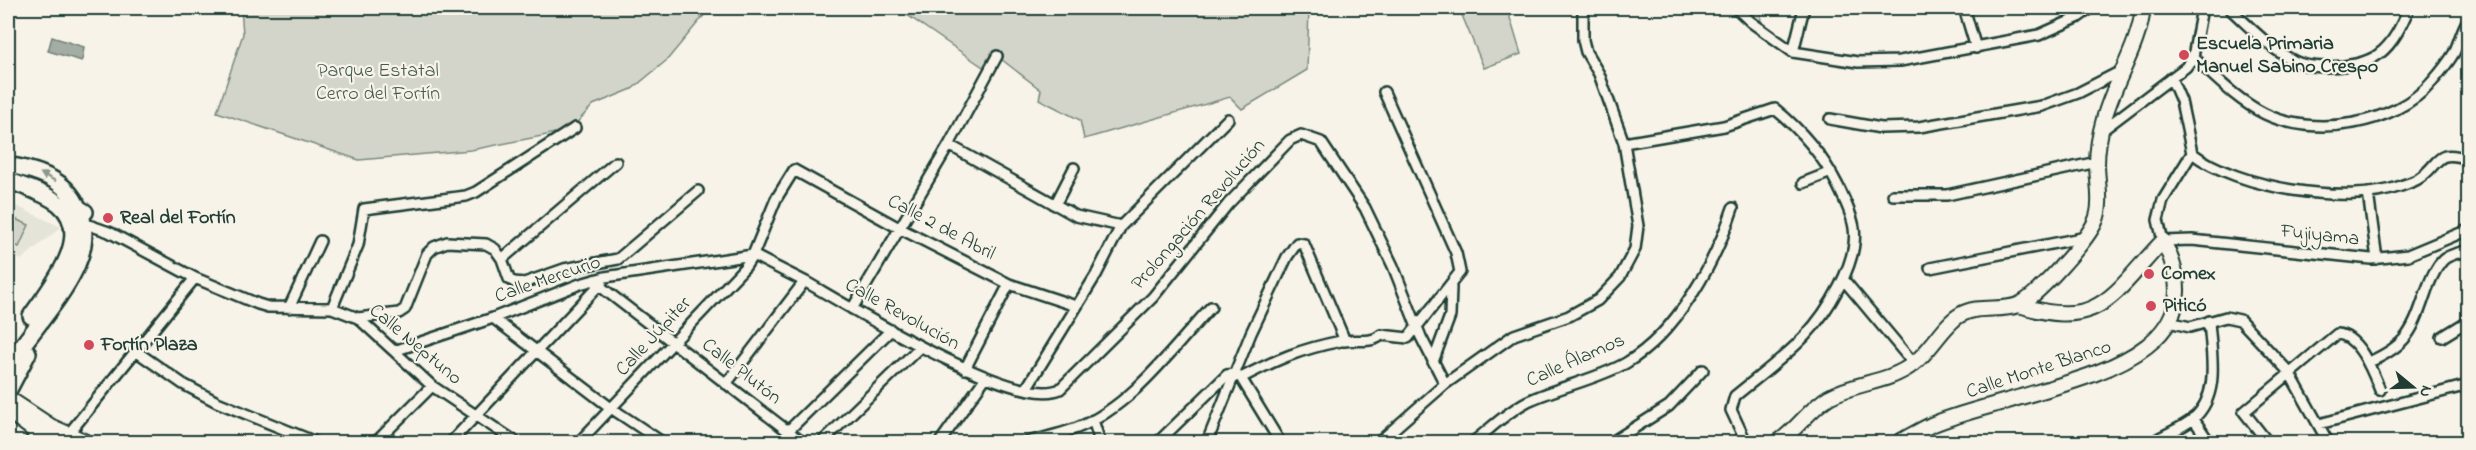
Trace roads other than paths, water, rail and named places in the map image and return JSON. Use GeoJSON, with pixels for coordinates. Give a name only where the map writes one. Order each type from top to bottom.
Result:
{"type":"FeatureCollection","features":[{"type":"Feature","properties":{"kind":"main road"},"geometry":{"type":"LineString","coordinates":[[2019,305],[2049,280],[2087,236],[2096,220],[2099,207],[2097,162],[2100,132],[2108,102],[2123,70],[2143,8]]}},
{"type":"Feature","properties":{"kind":"main road"},"geometry":{"type":"LineString","coordinates":[[8,165],[39,172],[71,193],[93,239],[80,279],[23,359],[8,391]]}},
{"type":"Feature","properties":{"kind":"main road"},"geometry":{"type":"LineString","coordinates":[[8,180],[42,194],[85,219]]}},
{"type":"Feature","properties":{"kind":"main road"},"geometry":{"type":"LineString","coordinates":[[9,354],[67,262],[72,243],[71,225],[59,204]]}},
{"type":"Feature","properties":{"kind":"main road"},"geometry":{"type":"LineString","coordinates":[[9,354],[76,269],[82,249],[85,219]]}},
{"type":"Feature","properties":{"kind":"main road"},"geometry":{"type":"LineString","coordinates":[[1778,442],[1829,398],[1845,390],[1899,374],[1914,364],[1959,315],[1971,310],[2019,305],[2043,312],[2078,313],[2093,310],[2110,298],[2163,241],[2174,262],[2177,285],[2169,322]]}},
{"type":"Feature","properties":{"kind":"main road","name":"Calle Monte Blanco"},"geometry":{"type":"LineString","coordinates":[[1899,442],[1932,425],[2099,373],[2128,361],[2156,337],[2169,322]]}},
{"type":"Feature","properties":{"kind":"main road"},"geometry":{"type":"LineString","coordinates":[[8,398],[36,432]]}},
{"type":"Feature","properties":{"kind":"main road"},"geometry":{"type":"LineString","coordinates":[[8,411],[36,432],[62,440],[86,442]]}},
{"type":"Feature","properties":{"kind":"street"},"geometry":{"type":"LineString","coordinates":[[1379,442],[1445,384],[1514,335],[1569,316],[1598,300],[1620,277],[1635,249],[1638,226],[1624,143],[1599,74],[1586,52],[1583,40],[1583,8]]}},
{"type":"Feature","properties":{"kind":"street"},"geometry":{"type":"LineString","coordinates":[[1736,8],[1750,22],[1793,52],[1858,62],[1899,61],[2039,35],[2077,18],[2091,8]]}},
{"type":"Feature","properties":{"kind":"street"},"geometry":{"type":"LineString","coordinates":[[1793,52],[1804,8]]}},
{"type":"Feature","properties":{"kind":"street"},"geometry":{"type":"LineString","coordinates":[[1964,8],[1976,48]]}},
{"type":"Feature","properties":{"kind":"street"},"geometry":{"type":"LineString","coordinates":[[2100,132],[2186,67],[2193,57],[2202,8]]}},
{"type":"Feature","properties":{"kind":"street"},"geometry":{"type":"LineString","coordinates":[[2229,8],[2268,44],[2295,62],[2325,67],[2357,64],[2379,54],[2397,34],[2409,8]]}},
{"type":"Feature","properties":{"kind":"street"},"geometry":{"type":"LineString","coordinates":[[2193,57],[2235,97],[2267,115],[2307,125],[2342,125],[2372,120],[2402,106],[2431,84],[2453,53],[2468,19]]}},
{"type":"Feature","properties":{"kind":"street"},"geometry":{"type":"LineString","coordinates":[[852,309],[950,145],[997,56]]}},
{"type":"Feature","properties":{"kind":"street"},"geometry":{"type":"LineString","coordinates":[[1830,119],[1881,128],[1919,127],[2042,106],[2078,93],[2123,70]]}},
{"type":"Feature","properties":{"kind":"street"},"geometry":{"type":"LineString","coordinates":[[2171,78],[2181,101],[2192,153],[2208,165],[2245,180],[2294,191],[2368,193],[2420,178],[2444,155],[2465,158]]}},
{"type":"Feature","properties":{"kind":"street"},"geometry":{"type":"LineString","coordinates":[[1158,442],[1227,375],[1237,376],[1289,354],[1345,341],[1374,341],[1381,335],[1408,338],[1418,329],[1461,273],[1456,253],[1384,92]]}},
{"type":"Feature","properties":{"kind":"street"},"geometry":{"type":"LineString","coordinates":[[1624,143],[1724,126],[1774,110],[1817,150],[1844,198],[1854,228],[1854,250],[1843,279],[1817,321],[1804,336],[1735,396],[1731,410],[1746,442]]}},
{"type":"Feature","properties":{"kind":"street"},"geometry":{"type":"LineString","coordinates":[[1026,389],[1096,275],[1121,225],[1228,119]]}},
{"type":"Feature","properties":{"kind":"street"},"geometry":{"type":"LineString","coordinates":[[332,308],[358,245],[364,209],[466,196],[476,192],[574,128]]}},
{"type":"Feature","properties":{"kind":"street","name":"Prolongación Revolución"},"geometry":{"type":"LineString","coordinates":[[1041,393],[1051,393],[1060,389],[1154,297],[1228,204],[1290,140],[1300,135],[1321,142],[1365,208],[1393,266],[1433,362],[1445,384]]}},
{"type":"Feature","properties":{"kind":"street"},"geometry":{"type":"LineString","coordinates":[[950,145],[1076,216],[1121,225]]}},
{"type":"Feature","properties":{"kind":"street"},"geometry":{"type":"LineString","coordinates":[[2163,241],[2158,220],[2163,200],[2192,153]]}},
{"type":"Feature","properties":{"kind":"street"},"geometry":{"type":"LineString","coordinates":[[502,259],[616,162]]}},
{"type":"Feature","properties":{"kind":"street"},"geometry":{"type":"LineString","coordinates":[[1893,195],[1947,195],[2097,162]]}},
{"type":"Feature","properties":{"kind":"street"},"geometry":{"type":"LineString","coordinates":[[1055,205],[1074,168]]}},
{"type":"Feature","properties":{"kind":"street","name":"Calle 2 de Abril"},"geometry":{"type":"LineString","coordinates":[[794,170],[899,228],[1009,284],[1076,306]]}},
{"type":"Feature","properties":{"kind":"street","name":"Calle Júpiter"},"geometry":{"type":"LineString","coordinates":[[579,442],[746,267],[768,216],[794,170]]}},
{"type":"Feature","properties":{"kind":"street"},"geometry":{"type":"LineString","coordinates":[[1803,183],[1831,172]]}},
{"type":"Feature","properties":{"kind":"street"},"geometry":{"type":"LineString","coordinates":[[358,318],[399,313],[405,309],[427,254],[434,247],[447,242],[486,244],[495,249],[502,259],[509,279],[518,283],[564,269],[618,259],[698,191]]}},
{"type":"Feature","properties":{"kind":"street"},"geometry":{"type":"LineString","coordinates":[[2368,193],[2377,259]]}},
{"type":"Feature","properties":{"kind":"street","name":"Calle Álamos"},"geometry":{"type":"LineString","coordinates":[[1473,442],[1526,402],[1625,363],[1658,338],[1695,290],[1727,227],[1733,208]]}},
{"type":"Feature","properties":{"kind":"street","name":"Calle Neptuno"},"geometry":{"type":"LineString","coordinates":[[85,219],[195,278],[258,304],[289,308],[332,308],[358,318],[432,386],[516,442]]}},
{"type":"Feature","properties":{"kind":"street","name":"Fujiyama"},"geometry":{"type":"LineString","coordinates":[[2163,241],[2192,240],[2308,254],[2377,259],[2408,255],[2469,230]]}},
{"type":"Feature","properties":{"kind":"street"},"geometry":{"type":"LineString","coordinates":[[1930,268],[2087,236]]}},
{"type":"Feature","properties":{"kind":"street"},"geometry":{"type":"LineString","coordinates":[[289,308],[320,241]]}},
{"type":"Feature","properties":{"kind":"street"},"geometry":{"type":"LineString","coordinates":[[1207,442],[1287,257],[1297,243],[1302,243],[1345,341]]}},
{"type":"Feature","properties":{"kind":"street"},"geometry":{"type":"LineString","coordinates":[[2369,362],[2392,352],[2411,330],[2432,276],[2441,261],[2448,256],[2469,250]]}},
{"type":"Feature","properties":{"kind":"street","name":"Calle Revolución"},"geometry":{"type":"LineString","coordinates":[[753,255],[920,347],[965,369],[1041,393]]}},
{"type":"Feature","properties":{"kind":"street","name":"Calle Mercurio"},"geometry":{"type":"LineString","coordinates":[[394,351],[493,318],[580,285],[753,255]]}},
{"type":"Feature","properties":{"kind":"street"},"geometry":{"type":"LineString","coordinates":[[62,440],[137,352],[195,278]]}},
{"type":"Feature","properties":{"kind":"street"},"geometry":{"type":"LineString","coordinates":[[1843,279],[1914,364]]}},
{"type":"Feature","properties":{"kind":"street"},"geometry":{"type":"LineString","coordinates":[[451,442],[603,282]]}},
{"type":"Feature","properties":{"kind":"street","name":"Calle Plutón"},"geometry":{"type":"LineString","coordinates":[[603,282],[673,342],[802,442]]}},
{"type":"Feature","properties":{"kind":"street"},"geometry":{"type":"LineString","coordinates":[[726,384],[804,282]]}},
{"type":"Feature","properties":{"kind":"street"},"geometry":{"type":"LineString","coordinates":[[965,369],[1009,284]]}},
{"type":"Feature","properties":{"kind":"street"},"geometry":{"type":"LineString","coordinates":[[1433,362],[1450,316],[1451,287]]}},
{"type":"Feature","properties":{"kind":"street"},"geometry":{"type":"LineString","coordinates":[[1027,442],[1077,428],[1093,420],[1140,384],[1211,307]]}},
{"type":"Feature","properties":{"kind":"street"},"geometry":{"type":"LineString","coordinates":[[2169,322],[2190,327],[2226,317],[2240,320],[2289,372],[2328,442]]}},
{"type":"Feature","properties":{"kind":"street"},"geometry":{"type":"LineString","coordinates":[[493,318],[611,408],[662,442]]}},
{"type":"Feature","properties":{"kind":"street"},"geometry":{"type":"LineString","coordinates":[[2156,440],[2193,418],[2206,405],[2212,387],[2209,321]]}},
{"type":"Feature","properties":{"kind":"street"},"geometry":{"type":"LineString","coordinates":[[2442,337],[2469,321]]}},
{"type":"Feature","properties":{"kind":"street"},"geometry":{"type":"LineString","coordinates":[[788,431],[891,330]]}},
{"type":"Feature","properties":{"kind":"street"},"geometry":{"type":"LineString","coordinates":[[2266,440],[2244,412],[2337,334],[2345,336],[2369,362],[2380,390]]}},
{"type":"Feature","properties":{"kind":"street"},"geometry":{"type":"LineString","coordinates":[[822,442],[920,347]]}},
{"type":"Feature","properties":{"kind":"street"},"geometry":{"type":"LineString","coordinates":[[137,352],[183,384],[217,402],[313,441]]}},
{"type":"Feature","properties":{"kind":"street"},"geometry":{"type":"LineString","coordinates":[[1612,442],[1669,406],[1703,370]]}},
{"type":"Feature","properties":{"kind":"street"},"geometry":{"type":"LineString","coordinates":[[1237,376],[1280,442]]}},
{"type":"Feature","properties":{"kind":"street"},"geometry":{"type":"LineString","coordinates":[[940,442],[986,377]]}},
{"type":"Feature","properties":{"kind":"street"},"geometry":{"type":"LineString","coordinates":[[2319,424],[2469,385]]}},
{"type":"Feature","properties":{"kind":"street"},"geometry":{"type":"LineString","coordinates":[[376,442],[432,386]]}},
{"type":"Feature","properties":{"kind":"street"},"geometry":{"type":"LineString","coordinates":[[2193,418],[2209,442]]}},
{"type":"Feature","properties":{"kind":"street"},"geometry":{"type":"LineString","coordinates":[[1093,420],[1100,442]]}},
{"type":"Feature","properties":{"kind":"place","name":"Escuela Primaria Manuel Sabino Crespo"},"geometry":{"type":"Point","coordinates":[2184,55]}},
{"type":"Feature","properties":{"kind":"place","name":"Real del Fortín"},"geometry":{"type":"Point","coordinates":[108,218]}},
{"type":"Feature","properties":{"kind":"place","name":"Comex"},"geometry":{"type":"Point","coordinates":[2149,274]}},
{"type":"Feature","properties":{"kind":"place","name":"Piticó"},"geometry":{"type":"Point","coordinates":[2151,306]}},
{"type":"Feature","properties":{"kind":"place","name":"Fortín Plaza"},"geometry":{"type":"Point","coordinates":[89,345]}},
{"type":"Feature","properties":{"kind":"park label","name":"Parque Estatal Cerro del Fortín"},"geometry":{"type":"Point","coordinates":[378,82]}}]}
